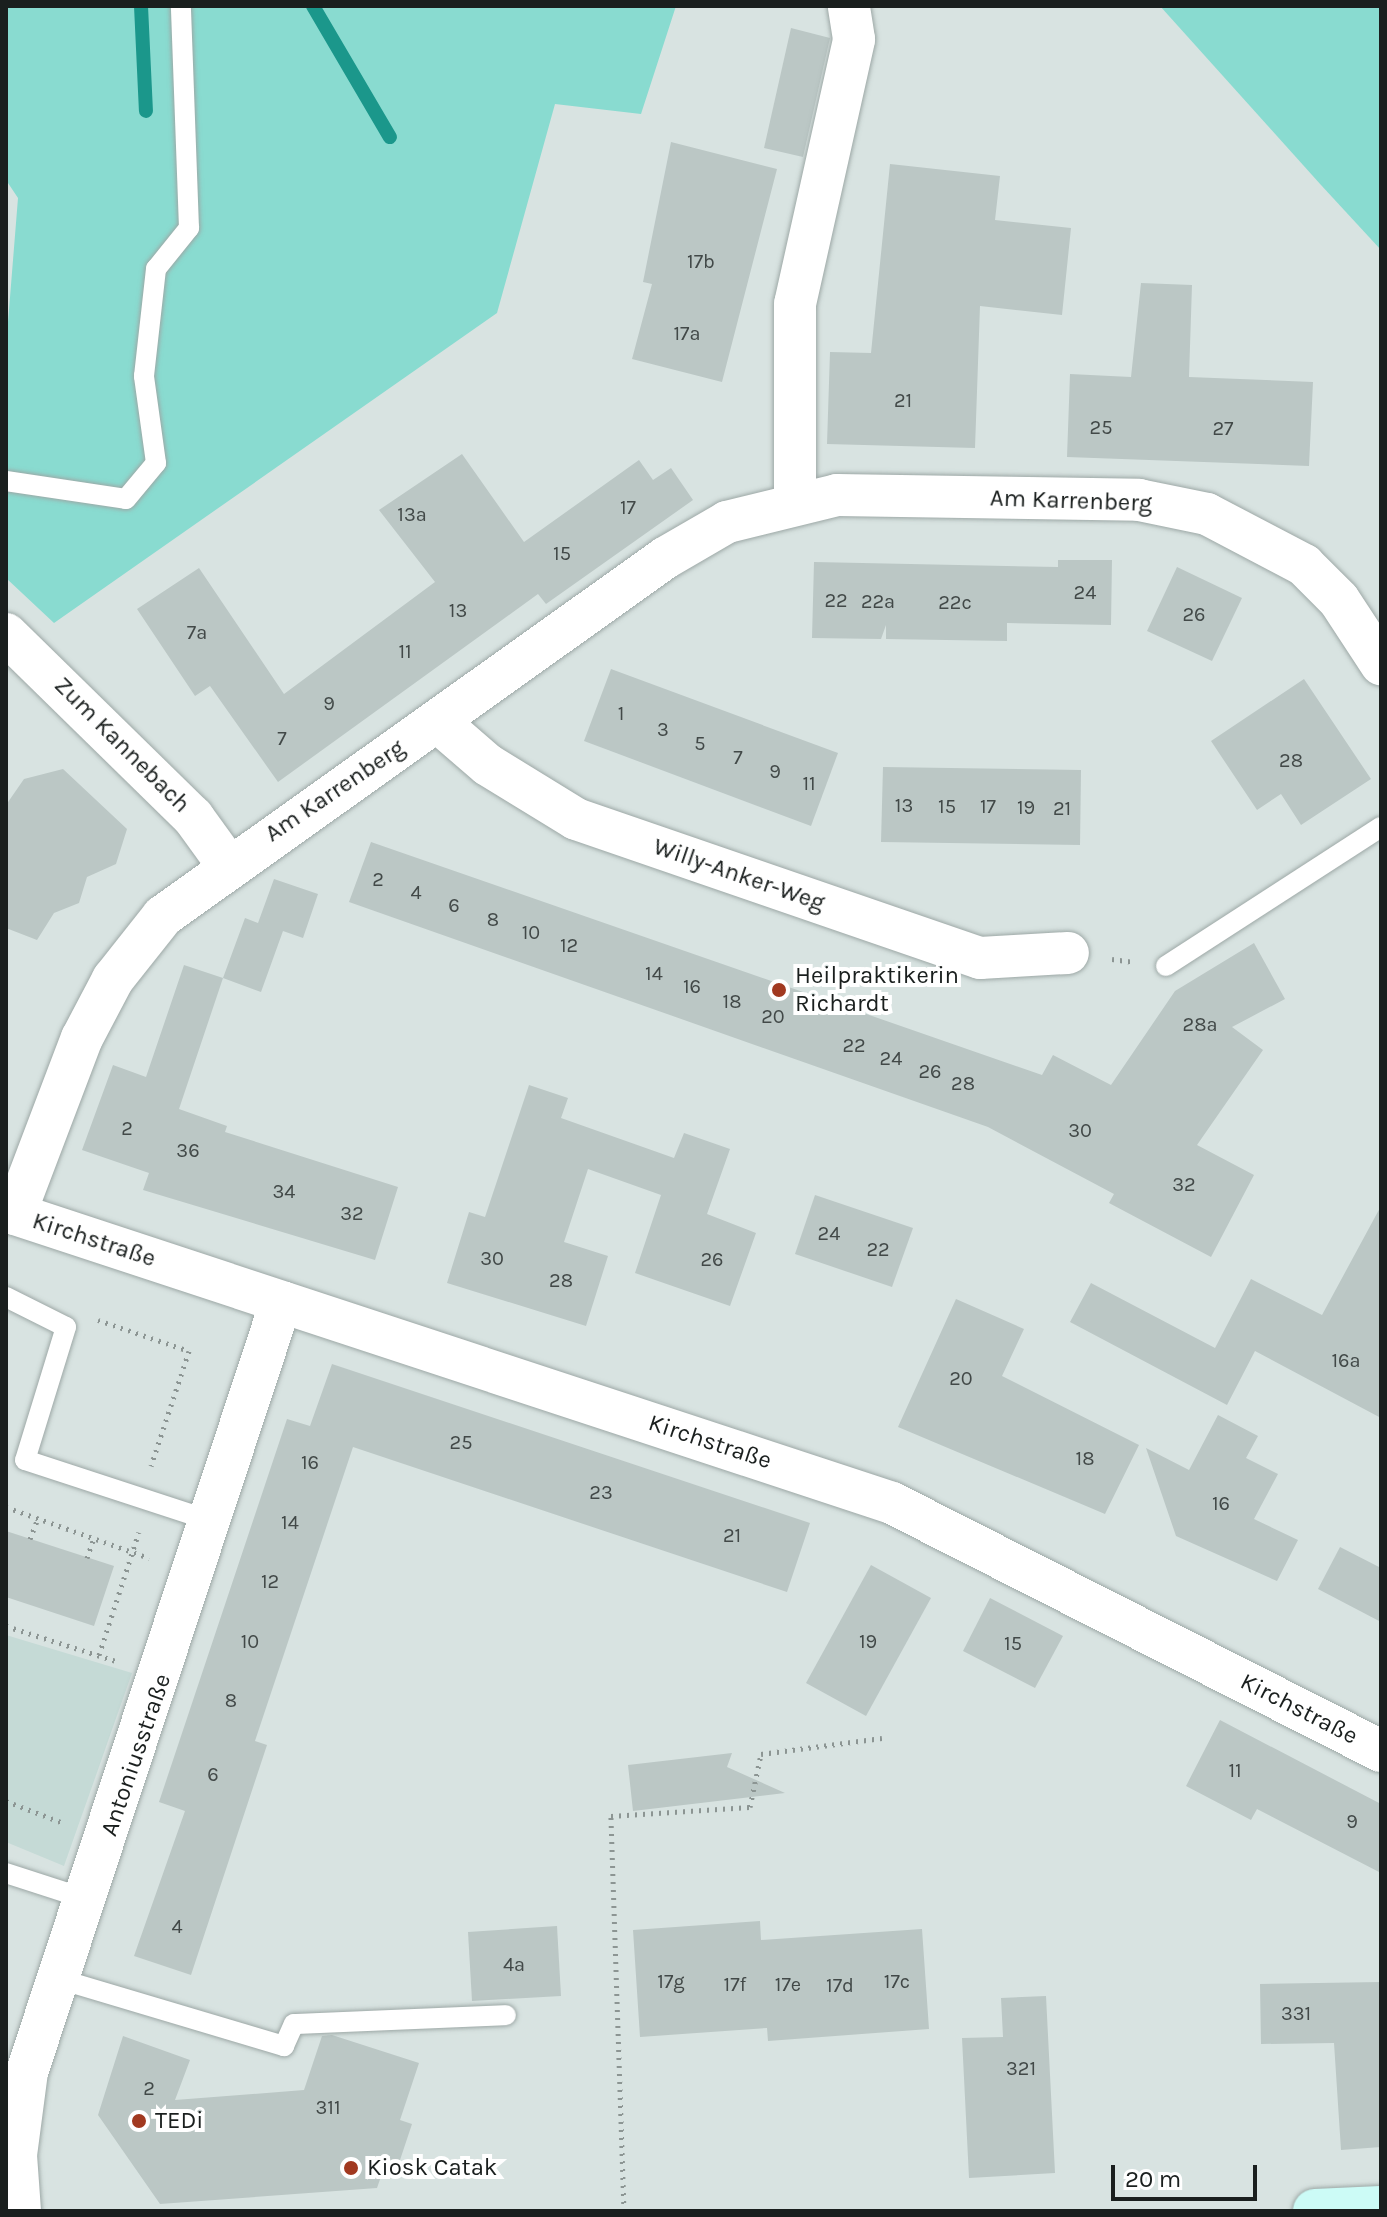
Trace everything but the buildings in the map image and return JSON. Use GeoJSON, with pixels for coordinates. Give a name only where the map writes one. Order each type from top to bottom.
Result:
{"type":"FeatureCollection","features":[{"type":"Feature","properties":{"kind":"main road"},"geometry":{"type":"LineString","coordinates":[[1315,2211],[1381,2208]]}},
{"type":"Feature","properties":{"kind":"street"},"geometry":{"type":"LineString","coordinates":[[795,500],[795,304],[854,39],[849,6]]}},
{"type":"Feature","properties":{"kind":"street","name":"Am Karrenberg"},"geometry":{"type":"LineString","coordinates":[[11,1212],[82,1038],[113,979],[163,916],[227,864],[437,721],[665,558],[727,522],[795,500],[1139,500],[1207,514],[1304,565],[1339,600],[1381,664]]}},
{"type":"Feature","properties":{"kind":"street","name":"Zum Kannebach"},"geometry":{"type":"LineString","coordinates":[[6,634],[193,817],[227,864]]}},
{"type":"Feature","properties":{"kind":"street","name":"Willy-Anker-Weg"},"geometry":{"type":"LineString","coordinates":[[437,721],[488,765],[576,819],[980,958],[1068,953]]}},
{"type":"Feature","properties":{"kind":"street","name":"Kirchstraße"},"geometry":{"type":"LineString","coordinates":[[11,1212],[892,1503],[1381,1751]]}},
{"type":"Feature","properties":{"kind":"street","name":"Antoniusstraße"},"geometry":{"type":"LineString","coordinates":[[20,2211],[16,2155],[27,2072],[163,1675],[281,1302]]}},
{"type":"Feature","properties":{"kind":"lane"},"geometry":{"type":"LineString","coordinates":[[6,481],[126,499],[156,463],[144,376],[156,269],[189,228],[181,6]]}},
{"type":"Feature","properties":{"kind":"lane"},"geometry":{"type":"LineString","coordinates":[[1166,966],[1381,827]]}},
{"type":"Feature","properties":{"kind":"lane"},"geometry":{"type":"LineString","coordinates":[[6,1297],[66,1327],[25,1460],[212,1521]]}},
{"type":"Feature","properties":{"kind":"lane"},"geometry":{"type":"LineString","coordinates":[[6,1873],[86,1899]]}},
{"type":"Feature","properties":{"kind":"lane"},"geometry":{"type":"LineString","coordinates":[[59,1979],[284,2046],[294,2024],[506,2015]]}},
{"type":"Feature","properties":{"kind":"path"},"geometry":{"type":"LineString","coordinates":[[66,1327],[84,1315],[189,1351],[99,1655]]}},
{"type":"Feature","properties":{"kind":"path"},"geometry":{"type":"LineString","coordinates":[[6,1507],[195,1575]]}},
{"type":"Feature","properties":{"kind":"path"},"geometry":{"type":"LineString","coordinates":[[30,1539],[38,1518]]}},
{"type":"Feature","properties":{"kind":"path"},"geometry":{"type":"LineString","coordinates":[[87,1558],[94,1538]]}},
{"type":"Feature","properties":{"kind":"path"},"geometry":{"type":"LineString","coordinates":[[6,1626],[163,1675]]}},
{"type":"Feature","properties":{"kind":"path"},"geometry":{"type":"LineString","coordinates":[[624,2211],[611,1816],[750,1807],[761,1754],[882,1738]]}},
{"type":"Feature","properties":{"kind":"path"},"geometry":{"type":"LineString","coordinates":[[6,1801],[107,1840]]}},
{"type":"Feature","properties":{"kind":"shaded area"},"geometry":{"type":"Polygon","coordinates":[[[6,6],[676,6],[641,114],[555,104],[497,313],[54,623],[6,578],[6,347],[18,198],[6,180],[6,6]]]}},
{"type":"Feature","properties":{"kind":"shaded area"},"geometry":{"type":"Polygon","coordinates":[[[1160,6],[1381,6],[1381,250],[1321,185],[1160,6]]]}},
{"type":"Feature","properties":{"kind":"shaded area"},"geometry":{"type":"Polygon","coordinates":[[[6,1635],[132,1673],[64,1866],[6,1842],[6,1635]]]}},
{"type":"Feature","properties":{"kind":"waterway"},"geometry":{"type":"LineString","coordinates":[[141,6],[146,111]]}},
{"type":"Feature","properties":{"kind":"waterway"},"geometry":{"type":"LineString","coordinates":[[313,6],[390,137]]}},
{"type":"Feature","properties":{"kind":"place","name":"Heilpraktikerin Richardt"},"geometry":{"type":"Point","coordinates":[779,990]}},
{"type":"Feature","properties":{"kind":"place","name":"TEDi"},"geometry":{"type":"Point","coordinates":[139,2121]}},
{"type":"Feature","properties":{"kind":"place","name":"Kiosk Catak"},"geometry":{"type":"Point","coordinates":[351,2168]}}]}
